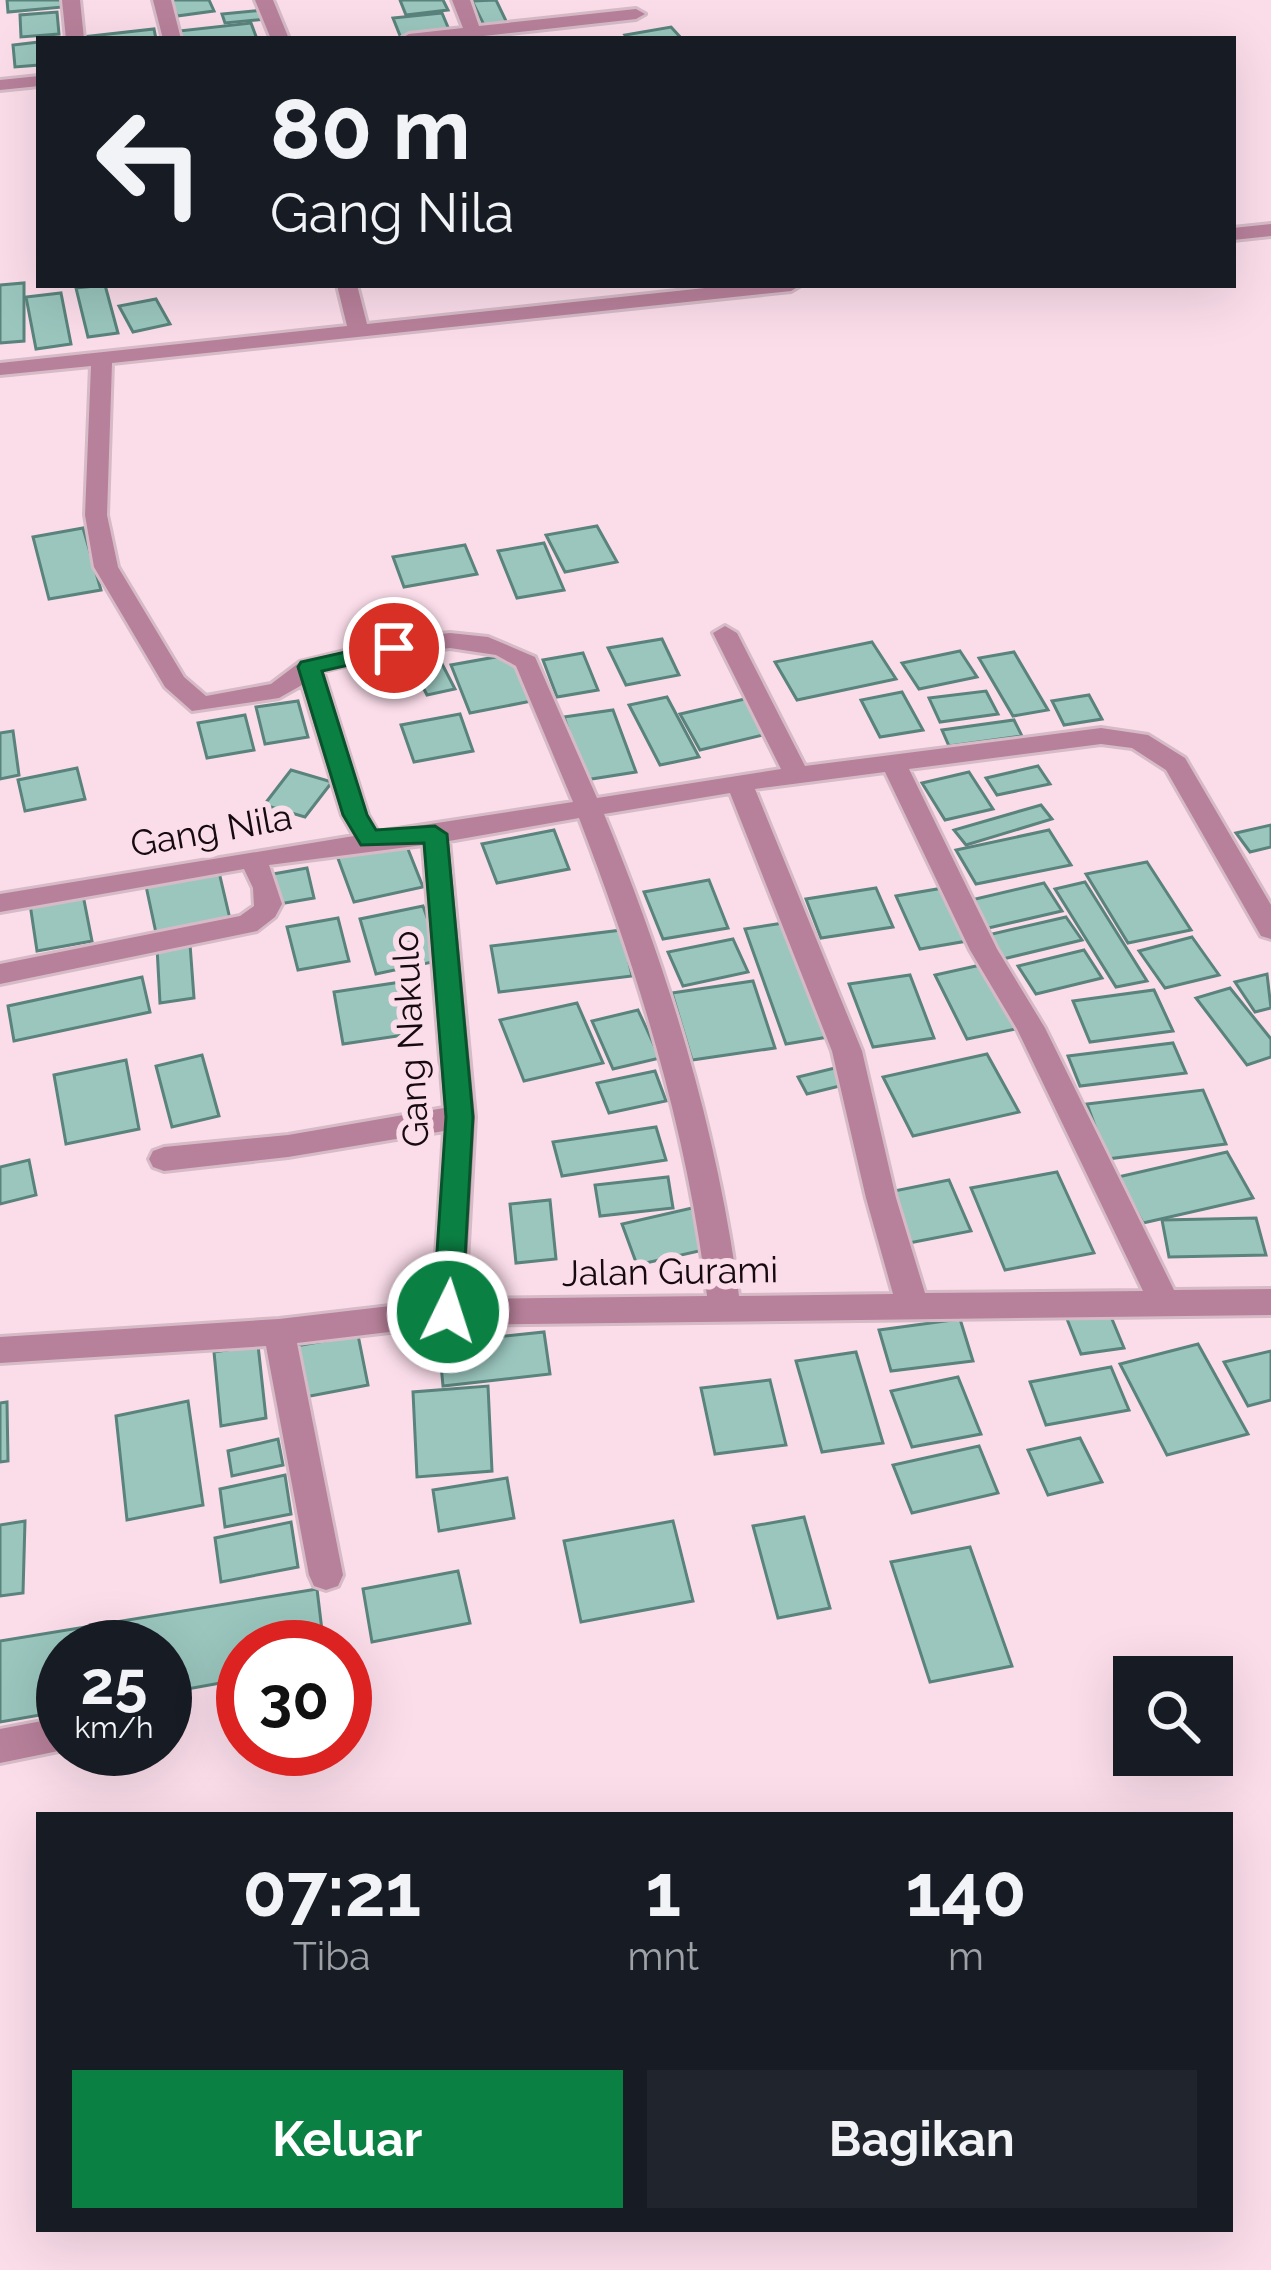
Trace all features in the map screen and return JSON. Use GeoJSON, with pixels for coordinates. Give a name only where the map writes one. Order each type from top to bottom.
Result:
{"type":"FeatureCollection","features":[{"type":"Feature","properties":{"kind":"street"},"geometry":{"type":"LineString","coordinates":[[70,0],[75,36]]}},
{"type":"Feature","properties":{"kind":"street"},"geometry":{"type":"LineString","coordinates":[[162,0],[171,36]]}},
{"type":"Feature","properties":{"kind":"street"},"geometry":{"type":"LineString","coordinates":[[264,0],[279,36]]}},
{"type":"Feature","properties":{"kind":"street"},"geometry":{"type":"LineString","coordinates":[[461,0],[473,32]]}},
{"type":"Feature","properties":{"kind":"street"},"geometry":{"type":"LineString","coordinates":[[436,36],[636,14]]}},
{"type":"Feature","properties":{"kind":"street"},"geometry":{"type":"LineString","coordinates":[[0,85],[36,81]]}},
{"type":"Feature","properties":{"kind":"street"},"geometry":{"type":"LineString","coordinates":[[1236,234],[1271,230]]}},
{"type":"Feature","properties":{"kind":"street"},"geometry":{"type":"LineString","coordinates":[[347,288],[358,331]]}},
{"type":"Feature","properties":{"kind":"street"},"geometry":{"type":"LineString","coordinates":[[0,369],[763,288]]}},
{"type":"Feature","properties":{"kind":"street"},"geometry":{"type":"LineString","coordinates":[[102,359],[95,515],[106,567],[174,682],[201,705],[279,690],[309,667],[430,643],[487,642],[509,648],[526,662],[626,902],[697,1129],[725,1311]]}},
{"type":"Feature","properties":{"kind":"street"},"geometry":{"type":"LineString","coordinates":[[725,633],[798,777]]}},
{"type":"Feature","properties":{"kind":"street"},"geometry":{"type":"LineString","coordinates":[[309,667],[355,815],[369,839]]}},
{"type":"Feature","properties":{"kind":"street","name":"Gang Nila"},"geometry":{"type":"LineString","coordinates":[[0,903],[252,858],[369,839],[435,834],[739,782],[1101,736],[1139,741],[1175,764],[1271,928]]}},
{"type":"Feature","properties":{"kind":"street"},"geometry":{"type":"LineString","coordinates":[[893,763],[984,950],[1040,1046],[1166,1304]]}},
{"type":"Feature","properties":{"kind":"street"},"geometry":{"type":"LineString","coordinates":[[739,782],[816,963],[847,1051],[881,1198],[913,1306]]}},
{"type":"Feature","properties":{"kind":"street","name":"Gang Nakulo"},"geometry":{"type":"LineString","coordinates":[[435,834],[460,1117],[448,1312]]}},
{"type":"Feature","properties":{"kind":"street"},"geometry":{"type":"LineString","coordinates":[[0,974],[247,924],[264,916],[268,893],[252,858]]}},
{"type":"Feature","properties":{"kind":"street"},"geometry":{"type":"LineString","coordinates":[[164,1159],[288,1146],[460,1117]]}},
{"type":"Feature","properties":{"kind":"street","name":"Jalan Gurami"},"geometry":{"type":"LineString","coordinates":[[0,1350],[280,1332],[448,1312],[1271,1302]]}},
{"type":"Feature","properties":{"kind":"street"},"geometry":{"type":"LineString","coordinates":[[280,1332],[326,1575]]}},
{"type":"Feature","properties":{"kind":"street"},"geometry":{"type":"LineString","coordinates":[[0,1746],[36,1739]]}},
{"type":"Feature","properties":{"kind":"building"},"geometry":{"type":"Polygon","coordinates":[[[7,0],[62,0],[63,7],[8,12],[7,0]]]}},
{"type":"Feature","properties":{"kind":"building"},"geometry":{"type":"Polygon","coordinates":[[[170,0],[209,0],[214,11],[177,16],[170,0]]]}},
{"type":"Feature","properties":{"kind":"building"},"geometry":{"type":"Polygon","coordinates":[[[400,0],[443,0],[448,10],[406,15],[400,0]]]}},
{"type":"Feature","properties":{"kind":"building"},"geometry":{"type":"Polygon","coordinates":[[[496,0],[508,25],[485,27],[472,1],[496,0]]]}},
{"type":"Feature","properties":{"kind":"building"},"geometry":{"type":"Polygon","coordinates":[[[263,10],[266,19],[225,23],[222,14],[263,10]]]}},
{"type":"Feature","properties":{"kind":"building"},"geometry":{"type":"Polygon","coordinates":[[[57,12],[59,34],[21,37],[20,15],[57,12]]]}},
{"type":"Feature","properties":{"kind":"building"},"geometry":{"type":"Polygon","coordinates":[[[442,13],[450,32],[400,36],[393,18],[442,13]]]}},
{"type":"Feature","properties":{"kind":"building"},"geometry":{"type":"Polygon","coordinates":[[[251,23],[256,36],[180,36],[179,31],[251,23]]]}},
{"type":"Feature","properties":{"kind":"building"},"geometry":{"type":"Polygon","coordinates":[[[671,27],[679,36],[626,36],[671,27]]]}},
{"type":"Feature","properties":{"kind":"building"},"geometry":{"type":"Polygon","coordinates":[[[154,29],[155,36],[91,36],[154,29]]]}},
{"type":"Feature","properties":{"kind":"building"},"geometry":{"type":"Polygon","coordinates":[[[36,42],[36,65],[15,67],[13,45],[36,42]]]}},
{"type":"Feature","properties":{"kind":"building"},"geometry":{"type":"Polygon","coordinates":[[[24,283],[24,341],[0,343],[0,285],[24,283]]]}},
{"type":"Feature","properties":{"kind":"building"},"geometry":{"type":"Polygon","coordinates":[[[76,288],[106,288],[118,333],[88,337],[76,288]]]}},
{"type":"Feature","properties":{"kind":"building"},"geometry":{"type":"Polygon","coordinates":[[[61,293],[71,344],[36,349],[26,297],[61,293]]]}},
{"type":"Feature","properties":{"kind":"building"},"geometry":{"type":"Polygon","coordinates":[[[156,299],[170,324],[133,332],[119,306],[156,299]]]}},
{"type":"Feature","properties":{"kind":"building"},"geometry":{"type":"Polygon","coordinates":[[[597,526],[617,562],[565,572],[546,535],[597,526]]]}},
{"type":"Feature","properties":{"kind":"building"},"geometry":{"type":"Polygon","coordinates":[[[83,528],[101,590],[49,599],[33,537],[83,528]]]}},
{"type":"Feature","properties":{"kind":"building"},"geometry":{"type":"Polygon","coordinates":[[[544,543],[564,590],[517,598],[498,551],[544,543]]]}},
{"type":"Feature","properties":{"kind":"building"},"geometry":{"type":"Polygon","coordinates":[[[465,545],[477,574],[404,587],[393,557],[465,545]]]}},
{"type":"Feature","properties":{"kind":"building"},"geometry":{"type":"Polygon","coordinates":[[[662,639],[679,675],[626,685],[608,648],[662,639]]]}},
{"type":"Feature","properties":{"kind":"building"},"geometry":{"type":"Polygon","coordinates":[[[872,642],[896,679],[797,700],[775,662],[872,642]]]}},
{"type":"Feature","properties":{"kind":"building"},"geometry":{"type":"Polygon","coordinates":[[[960,651],[977,677],[919,689],[902,663],[960,651]]]}},
{"type":"Feature","properties":{"kind":"building"},"geometry":{"type":"Polygon","coordinates":[[[1014,652],[1048,710],[1013,716],[979,658],[1014,652]]]}},
{"type":"Feature","properties":{"kind":"building"},"geometry":{"type":"Polygon","coordinates":[[[583,653],[598,690],[557,697],[543,660],[583,653]]]}},
{"type":"Feature","properties":{"kind":"building"},"geometry":{"type":"Polygon","coordinates":[[[512,654],[532,701],[470,713],[451,665],[512,654]]]}},
{"type":"Feature","properties":{"kind":"building"},"geometry":{"type":"Polygon","coordinates":[[[440,660],[455,689],[427,695],[412,666],[440,660]]]}},
{"type":"Feature","properties":{"kind":"building"},"geometry":{"type":"Polygon","coordinates":[[[986,691],[998,714],[940,722],[929,698],[986,691]]]}},
{"type":"Feature","properties":{"kind":"building"},"geometry":{"type":"Polygon","coordinates":[[[902,692],[923,730],[880,737],[861,700],[902,692]]]}},
{"type":"Feature","properties":{"kind":"building"},"geometry":{"type":"Polygon","coordinates":[[[1089,695],[1102,719],[1064,725],[1052,701],[1089,695]]]}},
{"type":"Feature","properties":{"kind":"building"},"geometry":{"type":"Polygon","coordinates":[[[667,697],[699,757],[660,765],[629,705],[667,697]]]}},
{"type":"Feature","properties":{"kind":"building"},"geometry":{"type":"Polygon","coordinates":[[[749,698],[771,733],[700,750],[680,714],[749,698]]]}},
{"type":"Feature","properties":{"kind":"building"},"geometry":{"type":"Polygon","coordinates":[[[298,701],[308,737],[265,744],[256,707],[298,701]]]}},
{"type":"Feature","properties":{"kind":"building"},"geometry":{"type":"Polygon","coordinates":[[[613,710],[636,772],[585,780],[564,717],[613,710]]]}},
{"type":"Feature","properties":{"kind":"building"},"geometry":{"type":"Polygon","coordinates":[[[460,714],[473,751],[414,762],[401,725],[460,714]]]}},
{"type":"Feature","properties":{"kind":"building"},"geometry":{"type":"Polygon","coordinates":[[[245,715],[254,750],[207,758],[198,723],[245,715]]]}},
{"type":"Feature","properties":{"kind":"building"},"geometry":{"type":"Polygon","coordinates":[[[1014,720],[1022,736],[949,746],[942,730],[1014,720]]]}},
{"type":"Feature","properties":{"kind":"building"},"geometry":{"type":"Polygon","coordinates":[[[13,731],[19,775],[0,779],[0,733],[13,731]]]}},
{"type":"Feature","properties":{"kind":"building"},"geometry":{"type":"Polygon","coordinates":[[[1038,766],[1050,784],[997,795],[986,778],[1038,766]]]}},
{"type":"Feature","properties":{"kind":"building"},"geometry":{"type":"Polygon","coordinates":[[[77,768],[85,799],[25,811],[18,780],[77,768]]]}},
{"type":"Feature","properties":{"kind":"building"},"geometry":{"type":"Polygon","coordinates":[[[291,770],[332,782],[305,817],[264,805],[291,770]]]}},
{"type":"Feature","properties":{"kind":"building"},"geometry":{"type":"Polygon","coordinates":[[[969,772],[993,809],[945,820],[922,783],[969,772]]]}},
{"type":"Feature","properties":{"kind":"building"},"geometry":{"type":"Polygon","coordinates":[[[1041,805],[1052,819],[966,845],[954,830],[1041,805]]]}},
{"type":"Feature","properties":{"kind":"building"},"geometry":{"type":"Polygon","coordinates":[[[1271,825],[1271,847],[1250,852],[1236,833],[1271,825]]]}},
{"type":"Feature","properties":{"kind":"building"},"geometry":{"type":"Polygon","coordinates":[[[554,830],[569,869],[497,883],[482,844],[554,830]]]}},
{"type":"Feature","properties":{"kind":"building"},"geometry":{"type":"Polygon","coordinates":[[[1049,830],[1071,865],[976,884],[956,850],[1049,830]]]}},
{"type":"Feature","properties":{"kind":"building"},"geometry":{"type":"Polygon","coordinates":[[[404,839],[423,887],[354,902],[336,853],[404,839]]]}},
{"type":"Feature","properties":{"kind":"building"},"geometry":{"type":"Polygon","coordinates":[[[1147,862],[1191,930],[1128,943],[1086,874],[1147,862]]]}},
{"type":"Feature","properties":{"kind":"building"},"geometry":{"type":"Polygon","coordinates":[[[307,868],[314,898],[279,904],[273,874],[307,868]]]}},
{"type":"Feature","properties":{"kind":"building"},"geometry":{"type":"Polygon","coordinates":[[[219,872],[230,919],[156,933],[146,886],[219,872]]]}},
{"type":"Feature","properties":{"kind":"building"},"geometry":{"type":"Polygon","coordinates":[[[709,880],[728,928],[663,939],[644,892],[709,880]]]}},
{"type":"Feature","properties":{"kind":"building"},"geometry":{"type":"Polygon","coordinates":[[[1085,882],[1147,981],[1116,987],[1055,889],[1085,882]]]}},
{"type":"Feature","properties":{"kind":"building"},"geometry":{"type":"Polygon","coordinates":[[[1044,883],[1062,911],[984,929],[967,901],[1044,883]]]}},
{"type":"Feature","properties":{"kind":"building"},"geometry":{"type":"Polygon","coordinates":[[[949,887],[973,940],[920,949],[896,896],[949,887]]]}},
{"type":"Feature","properties":{"kind":"building"},"geometry":{"type":"Polygon","coordinates":[[[876,888],[893,927],[821,938],[806,899],[876,888]]]}},
{"type":"Feature","properties":{"kind":"building"},"geometry":{"type":"Polygon","coordinates":[[[83,895],[92,941],[37,951],[30,904],[83,895]]]}},
{"type":"Feature","properties":{"kind":"building"},"geometry":{"type":"Polygon","coordinates":[[[423,906],[442,960],[376,974],[360,919],[423,906]]]}},
{"type":"Feature","properties":{"kind":"building"},"geometry":{"type":"Polygon","coordinates":[[[1066,917],[1082,940],[1003,959],[988,935],[1066,917]]]}},
{"type":"Feature","properties":{"kind":"building"},"geometry":{"type":"Polygon","coordinates":[[[338,918],[349,961],[298,970],[287,927],[338,918]]]}},
{"type":"Feature","properties":{"kind":"building"},"geometry":{"type":"Polygon","coordinates":[[[790,922],[834,1036],[786,1044],[745,929],[790,922]]]}},
{"type":"Feature","properties":{"kind":"building"},"geometry":{"type":"Polygon","coordinates":[[[622,930],[632,976],[499,992],[491,946],[622,930]]]}},
{"type":"Feature","properties":{"kind":"building"},"geometry":{"type":"Polygon","coordinates":[[[1192,937],[1219,975],[1165,988],[1139,951],[1192,937]]]}},
{"type":"Feature","properties":{"kind":"building"},"geometry":{"type":"Polygon","coordinates":[[[733,939],[748,972],[683,986],[668,952],[733,939]]]}},
{"type":"Feature","properties":{"kind":"building"},"geometry":{"type":"Polygon","coordinates":[[[190,944],[194,998],[160,1003],[157,947],[190,944]]]}},
{"type":"Feature","properties":{"kind":"building"},"geometry":{"type":"Polygon","coordinates":[[[1084,950],[1102,978],[1036,994],[1018,966],[1084,950]]]}},
{"type":"Feature","properties":{"kind":"building"},"geometry":{"type":"Polygon","coordinates":[[[985,964],[1020,1028],[967,1039],[935,975],[985,964]]]}},
{"type":"Feature","properties":{"kind":"building"},"geometry":{"type":"Polygon","coordinates":[[[1267,974],[1271,1008],[1255,1012],[1235,982],[1267,974]]]}},
{"type":"Feature","properties":{"kind":"building"},"geometry":{"type":"Polygon","coordinates":[[[910,975],[934,1038],[873,1047],[849,984],[910,975]]]}},
{"type":"Feature","properties":{"kind":"building"},"geometry":{"type":"Polygon","coordinates":[[[142,977],[150,1012],[14,1041],[8,1006],[142,977]]]}},
{"type":"Feature","properties":{"kind":"building"},"geometry":{"type":"Polygon","coordinates":[[[753,981],[775,1048],[692,1060],[672,993],[753,981]]]}},
{"type":"Feature","properties":{"kind":"building"},"geometry":{"type":"Polygon","coordinates":[[[401,982],[411,1034],[343,1044],[334,992],[401,982]]]}},
{"type":"Feature","properties":{"kind":"building"},"geometry":{"type":"Polygon","coordinates":[[[1230,988],[1271,1039],[1271,1057],[1247,1065],[1196,998],[1230,988]]]}},
{"type":"Feature","properties":{"kind":"building"},"geometry":{"type":"Polygon","coordinates":[[[1154,990],[1173,1031],[1090,1042],[1073,1001],[1154,990]]]}},
{"type":"Feature","properties":{"kind":"building"},"geometry":{"type":"Polygon","coordinates":[[[577,1003],[603,1063],[524,1081],[500,1020],[577,1003]]]}},
{"type":"Feature","properties":{"kind":"building"},"geometry":{"type":"Polygon","coordinates":[[[638,1010],[660,1058],[613,1069],[592,1021],[638,1010]]]}},
{"type":"Feature","properties":{"kind":"building"},"geometry":{"type":"Polygon","coordinates":[[[1173,1043],[1186,1073],[1080,1086],[1068,1056],[1173,1043]]]}},
{"type":"Feature","properties":{"kind":"building"},"geometry":{"type":"Polygon","coordinates":[[[987,1054],[1019,1112],[913,1136],[883,1077],[987,1054]]]}},
{"type":"Feature","properties":{"kind":"building"},"geometry":{"type":"Polygon","coordinates":[[[202,1055],[219,1116],[172,1127],[156,1066],[202,1055]]]}},
{"type":"Feature","properties":{"kind":"building"},"geometry":{"type":"Polygon","coordinates":[[[126,1060],[139,1129],[66,1144],[54,1075],[126,1060]]]}},
{"type":"Feature","properties":{"kind":"building"},"geometry":{"type":"Polygon","coordinates":[[[839,1067],[848,1084],[807,1094],[798,1077],[839,1067]]]}},
{"type":"Feature","properties":{"kind":"building"},"geometry":{"type":"Polygon","coordinates":[[[655,1071],[666,1101],[609,1113],[597,1083],[655,1071]]]}},
{"type":"Feature","properties":{"kind":"building"},"geometry":{"type":"Polygon","coordinates":[[[1203,1090],[1226,1144],[1107,1159],[1087,1104],[1203,1090]]]}},
{"type":"Feature","properties":{"kind":"building"},"geometry":{"type":"Polygon","coordinates":[[[656,1127],[666,1160],[562,1176],[553,1142],[656,1127]]]}},
{"type":"Feature","properties":{"kind":"building"},"geometry":{"type":"Polygon","coordinates":[[[1227,1152],[1253,1198],[1143,1223],[1118,1177],[1227,1152]]]}},
{"type":"Feature","properties":{"kind":"building"},"geometry":{"type":"Polygon","coordinates":[[[29,1160],[36,1195],[0,1204],[0,1167],[29,1160]]]}},
{"type":"Feature","properties":{"kind":"building"},"geometry":{"type":"Polygon","coordinates":[[[1057,1172],[1094,1253],[1005,1270],[971,1188],[1057,1172]]]}},
{"type":"Feature","properties":{"kind":"building"},"geometry":{"type":"Polygon","coordinates":[[[668,1177],[673,1208],[600,1216],[595,1185],[668,1177]]]}},
{"type":"Feature","properties":{"kind":"building"},"geometry":{"type":"Polygon","coordinates":[[[949,1180],[971,1231],[909,1243],[889,1192],[949,1180]]]}},
{"type":"Feature","properties":{"kind":"building"},"geometry":{"type":"Polygon","coordinates":[[[550,1200],[556,1259],[516,1263],[510,1204],[550,1200]]]}},
{"type":"Feature","properties":{"kind":"building"},"geometry":{"type":"Polygon","coordinates":[[[692,1208],[708,1249],[637,1265],[622,1224],[692,1208]]]}},
{"type":"Feature","properties":{"kind":"building"},"geometry":{"type":"Polygon","coordinates":[[[1256,1218],[1266,1255],[1169,1257],[1162,1220],[1256,1218]]]}},
{"type":"Feature","properties":{"kind":"building"},"geometry":{"type":"Polygon","coordinates":[[[1107,1307],[1124,1348],[1081,1354],[1065,1314],[1107,1307]]]}},
{"type":"Feature","properties":{"kind":"building"},"geometry":{"type":"Polygon","coordinates":[[[960,1319],[973,1361],[891,1371],[879,1330],[960,1319]]]}},
{"type":"Feature","properties":{"kind":"building"},"geometry":{"type":"Polygon","coordinates":[[[544,1332],[550,1374],[443,1386],[439,1343],[544,1332]]]}},
{"type":"Feature","properties":{"kind":"building"},"geometry":{"type":"Polygon","coordinates":[[[358,1335],[368,1385],[305,1397],[296,1346],[358,1335]]]}},
{"type":"Feature","properties":{"kind":"building"},"geometry":{"type":"Polygon","coordinates":[[[1198,1344],[1248,1434],[1167,1455],[1120,1364],[1198,1344]]]}},
{"type":"Feature","properties":{"kind":"building"},"geometry":{"type":"Polygon","coordinates":[[[258,1345],[266,1418],[221,1426],[214,1352],[258,1345]]]}},
{"type":"Feature","properties":{"kind":"building"},"geometry":{"type":"Polygon","coordinates":[[[1271,1351],[1271,1400],[1248,1406],[1224,1362],[1271,1351]]]}},
{"type":"Feature","properties":{"kind":"building"},"geometry":{"type":"Polygon","coordinates":[[[856,1352],[883,1443],[822,1452],[796,1361],[856,1352]]]}},
{"type":"Feature","properties":{"kind":"building"},"geometry":{"type":"Polygon","coordinates":[[[1111,1367],[1129,1410],[1046,1425],[1030,1382],[1111,1367]]]}},
{"type":"Feature","properties":{"kind":"building"},"geometry":{"type":"Polygon","coordinates":[[[958,1377],[981,1434],[912,1447],[891,1391],[958,1377]]]}},
{"type":"Feature","properties":{"kind":"building"},"geometry":{"type":"Polygon","coordinates":[[[770,1380],[786,1445],[715,1454],[701,1388],[770,1380]]]}},
{"type":"Feature","properties":{"kind":"building"},"geometry":{"type":"Polygon","coordinates":[[[488,1386],[492,1471],[417,1477],[413,1392],[488,1386]]]}},
{"type":"Feature","properties":{"kind":"building"},"geometry":{"type":"Polygon","coordinates":[[[188,1401],[203,1505],[127,1520],[116,1416],[188,1401]]]}},
{"type":"Feature","properties":{"kind":"building"},"geometry":{"type":"Polygon","coordinates":[[[7,1402],[8,1461],[0,1462],[0,1403],[7,1402]]]}},
{"type":"Feature","properties":{"kind":"building"},"geometry":{"type":"Polygon","coordinates":[[[1080,1438],[1102,1482],[1048,1495],[1028,1450],[1080,1438]]]}},
{"type":"Feature","properties":{"kind":"building"},"geometry":{"type":"Polygon","coordinates":[[[278,1439],[283,1465],[232,1476],[228,1451],[278,1439]]]}},
{"type":"Feature","properties":{"kind":"building"},"geometry":{"type":"Polygon","coordinates":[[[979,1446],[998,1493],[912,1513],[893,1465],[979,1446]]]}},
{"type":"Feature","properties":{"kind":"building"},"geometry":{"type":"Polygon","coordinates":[[[285,1475],[291,1514],[225,1527],[220,1489],[285,1475]]]}},
{"type":"Feature","properties":{"kind":"building"},"geometry":{"type":"Polygon","coordinates":[[[507,1478],[514,1518],[439,1531],[433,1490],[507,1478]]]}},
{"type":"Feature","properties":{"kind":"building"},"geometry":{"type":"Polygon","coordinates":[[[804,1517],[830,1608],[778,1618],[753,1526],[804,1517]]]}},
{"type":"Feature","properties":{"kind":"building"},"geometry":{"type":"Polygon","coordinates":[[[25,1521],[23,1593],[0,1596],[0,1525],[25,1521]]]}},
{"type":"Feature","properties":{"kind":"building"},"geometry":{"type":"Polygon","coordinates":[[[673,1521],[693,1601],[581,1622],[564,1541],[673,1521]]]}},
{"type":"Feature","properties":{"kind":"building"},"geometry":{"type":"Polygon","coordinates":[[[291,1522],[298,1567],[221,1582],[215,1538],[291,1522]]]}},
{"type":"Feature","properties":{"kind":"building"},"geometry":{"type":"Polygon","coordinates":[[[970,1547],[1012,1666],[930,1682],[891,1562],[970,1547]]]}},
{"type":"Feature","properties":{"kind":"building"},"geometry":{"type":"Polygon","coordinates":[[[458,1571],[470,1623],[372,1642],[372,1620],[363,1589],[458,1571]]]}},
{"type":"Feature","properties":{"kind":"building"},"geometry":{"type":"Polygon","coordinates":[[[317,1589],[321,1620],[216,1620],[216,1684],[192,1688],[192,1620],[128,1620],[317,1589]]]}},
{"type":"Feature","properties":{"kind":"building"},"geometry":{"type":"Polygon","coordinates":[[[36,1635],[36,1716],[0,1722],[0,1641],[36,1635]]]}},
{"type":"Feature","properties":{"kind":"route"},"geometry":{"type":"LineString","coordinates":[[394,648],[309,667],[355,815],[369,839],[435,834],[460,1117],[448,1312]]}}]}
